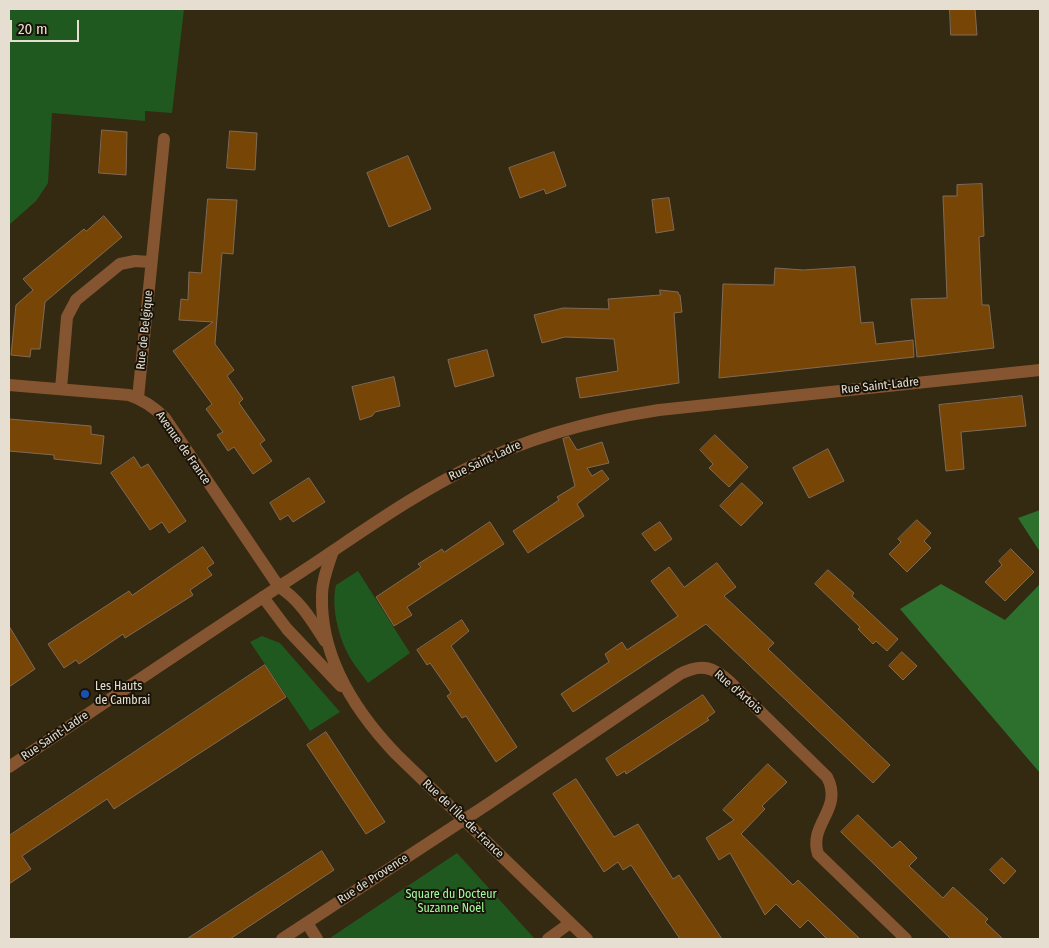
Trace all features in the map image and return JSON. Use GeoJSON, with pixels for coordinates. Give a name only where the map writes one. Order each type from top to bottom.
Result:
{"type":"FeatureCollection","features":[{"type":"Feature","properties":{"kind":"street","name":"Rue de Belgique"},"geometry":{"type":"LineString","coordinates":[[138,398],[164,139]]}},
{"type":"Feature","properties":{"kind":"street"},"geometry":{"type":"LineString","coordinates":[[61,390],[67,317],[76,300],[120,264],[134,260],[152,262]]}},
{"type":"Feature","properties":{"kind":"street","name":"Rue Saint-Ladre"},"geometry":{"type":"LineString","coordinates":[[9,767],[262,597],[425,492],[465,469],[515,446],[607,418],[682,407],[1040,370]]}},
{"type":"Feature","properties":{"kind":"street","name":"Avenue de France"},"geometry":{"type":"LineString","coordinates":[[9,385],[129,395],[150,405],[164,418],[278,587]]}},
{"type":"Feature","properties":{"kind":"street","name":"Rue de l'Île-de-France"},"geometry":{"type":"LineString","coordinates":[[333,551],[326,571],[322,595],[323,619],[330,649],[347,692]]}},
{"type":"Feature","properties":{"kind":"street","name":"Rue de l'Île-de-France"},"geometry":{"type":"LineString","coordinates":[[278,587],[288,593],[299,604],[330,649]]}},
{"type":"Feature","properties":{"kind":"street","name":"Rue de l'Île-de-France"},"geometry":{"type":"LineString","coordinates":[[262,597],[290,632],[347,692],[377,734],[587,939]]}},
{"type":"Feature","properties":{"kind":"street","name":"Rue d'Artois"},"geometry":{"type":"LineString","coordinates":[[464,820],[680,674],[690,669],[706,667],[718,672],[730,682],[827,777],[831,785],[832,794],[827,813],[815,839],[818,854],[906,939]]}},
{"type":"Feature","properties":{"kind":"street","name":"Rue de Provence"},"geometry":{"type":"LineString","coordinates":[[282,939],[464,820]]}},
{"type":"Feature","properties":{"kind":"street"},"geometry":{"type":"LineString","coordinates":[[306,923],[317,939]]}},
{"type":"Feature","properties":{"kind":"street"},"geometry":{"type":"LineString","coordinates":[[548,939],[570,923]]}},
{"type":"Feature","properties":{"kind":"green space"},"geometry":{"type":"Polygon","coordinates":[[[9,9],[184,9],[172,113],[145,111],[145,121],[52,113],[48,183],[36,201],[9,225],[9,9]]]}},
{"type":"Feature","properties":{"kind":"green space"},"geometry":{"type":"Polygon","coordinates":[[[1040,510],[1040,552],[1018,518],[1040,510]]]}},
{"type":"Feature","properties":{"kind":"green space"},"geometry":{"type":"Polygon","coordinates":[[[358,571],[410,653],[368,683],[344,646],[338,629],[334,602],[336,585],[358,571]]]}},
{"type":"Feature","properties":{"kind":"green space"},"geometry":{"type":"Polygon","coordinates":[[[941,584],[1005,620],[1040,584],[1040,773],[900,609],[941,584]]]}},
{"type":"Feature","properties":{"kind":"green space"},"geometry":{"type":"Polygon","coordinates":[[[262,636],[280,643],[340,712],[310,731],[250,642],[262,636]]]}},
{"type":"Feature","properties":{"kind":"green space","name":"Square du Docteur Suzanne Noël"},"geometry":{"type":"Polygon","coordinates":[[[457,853],[535,939],[330,939],[330,938],[457,853]]]}},
{"type":"Feature","properties":{"kind":"building"},"geometry":{"type":"Polygon","coordinates":[[[950,9],[975,9],[977,35],[951,35],[950,9]]]}},
{"type":"Feature","properties":{"kind":"building"},"geometry":{"type":"Polygon","coordinates":[[[102,130],[127,132],[126,175],[99,173],[102,130]]]}},
{"type":"Feature","properties":{"kind":"building"},"geometry":{"type":"Polygon","coordinates":[[[230,131],[257,133],[255,170],[227,168],[230,131]]]}},
{"type":"Feature","properties":{"kind":"building"},"geometry":{"type":"Polygon","coordinates":[[[554,152],[566,186],[546,194],[544,189],[520,198],[509,168],[554,152]]]}},
{"type":"Feature","properties":{"kind":"building"},"geometry":{"type":"Polygon","coordinates":[[[408,156],[431,209],[389,227],[367,173],[408,156]]]}},
{"type":"Feature","properties":{"kind":"building"},"geometry":{"type":"Polygon","coordinates":[[[982,184],[984,236],[979,237],[982,305],[989,305],[994,348],[917,357],[911,299],[947,298],[943,196],[957,196],[957,185],[982,184]]]}},
{"type":"Feature","properties":{"kind":"building"},"geometry":{"type":"Polygon","coordinates":[[[669,198],[674,230],[656,233],[652,200],[669,198]]]}},
{"type":"Feature","properties":{"kind":"building"},"geometry":{"type":"Polygon","coordinates":[[[208,199],[237,200],[233,254],[222,253],[215,344],[234,370],[227,376],[243,399],[239,403],[265,440],[260,444],[272,461],[253,474],[234,447],[228,451],[217,435],[223,432],[206,409],[212,404],[173,351],[213,322],[179,320],[181,299],[188,300],[189,272],[201,273],[208,199]]]}},
{"type":"Feature","properties":{"kind":"building"},"geometry":{"type":"Polygon","coordinates":[[[104,216],[122,237],[45,302],[40,349],[31,349],[30,357],[11,355],[16,305],[33,290],[23,279],[84,229],[86,231],[104,216]]]}},
{"type":"Feature","properties":{"kind":"building"},"geometry":{"type":"Polygon","coordinates":[[[855,267],[861,323],[873,322],[876,344],[913,340],[914,357],[719,378],[723,284],[774,285],[775,268],[803,270],[855,267]]]}},
{"type":"Feature","properties":{"kind":"building"},"geometry":{"type":"Polygon","coordinates":[[[660,290],[678,292],[680,295],[682,312],[674,313],[679,383],[580,398],[576,378],[618,371],[614,339],[565,337],[542,343],[534,315],[563,308],[609,309],[608,299],[660,295],[660,290]]]}},
{"type":"Feature","properties":{"kind":"building"},"geometry":{"type":"Polygon","coordinates":[[[487,350],[494,376],[455,387],[448,360],[487,350]]]}},
{"type":"Feature","properties":{"kind":"building"},"geometry":{"type":"Polygon","coordinates":[[[394,377],[400,406],[375,412],[372,416],[360,420],[352,387],[394,377]]]}},
{"type":"Feature","properties":{"kind":"building"},"geometry":{"type":"Polygon","coordinates":[[[1022,396],[1026,426],[961,432],[964,469],[946,471],[939,405],[1022,396]]]}},
{"type":"Feature","properties":{"kind":"building"},"geometry":{"type":"Polygon","coordinates":[[[9,419],[91,426],[91,434],[104,436],[101,464],[54,459],[54,455],[9,451],[9,419]]]}},
{"type":"Feature","properties":{"kind":"building"},"geometry":{"type":"Polygon","coordinates":[[[715,435],[748,467],[729,487],[709,468],[713,464],[700,450],[715,435]]]}},
{"type":"Feature","properties":{"kind":"building"},"geometry":{"type":"Polygon","coordinates":[[[569,437],[577,450],[602,442],[609,463],[587,468],[592,476],[602,470],[609,479],[577,504],[584,516],[528,553],[513,531],[559,500],[557,497],[575,486],[563,439],[569,437]]]}},
{"type":"Feature","properties":{"kind":"building"},"geometry":{"type":"Polygon","coordinates":[[[828,449],[844,481],[809,498],[793,468],[828,449]]]}},
{"type":"Feature","properties":{"kind":"building"},"geometry":{"type":"Polygon","coordinates":[[[134,457],[141,468],[148,464],[186,521],[169,533],[162,522],[150,530],[111,473],[134,457]]]}},
{"type":"Feature","properties":{"kind":"building"},"geometry":{"type":"Polygon","coordinates":[[[309,478],[325,502],[293,522],[288,515],[280,520],[270,503],[309,478]]]}},
{"type":"Feature","properties":{"kind":"building"},"geometry":{"type":"Polygon","coordinates":[[[742,483],[763,503],[741,526],[720,506],[742,483]]]}},
{"type":"Feature","properties":{"kind":"building"},"geometry":{"type":"Polygon","coordinates":[[[917,520],[931,533],[924,541],[931,548],[907,572],[889,554],[901,542],[898,539],[917,520]]]}},
{"type":"Feature","properties":{"kind":"building"},"geometry":{"type":"Polygon","coordinates":[[[490,522],[504,544],[407,607],[412,615],[394,626],[376,597],[421,567],[418,564],[442,549],[444,552],[490,522]]]}},
{"type":"Feature","properties":{"kind":"building"},"geometry":{"type":"Polygon","coordinates":[[[660,522],[672,539],[655,551],[642,534],[660,522]]]}},
{"type":"Feature","properties":{"kind":"building"},"geometry":{"type":"Polygon","coordinates":[[[203,547],[214,563],[207,568],[212,575],[190,590],[193,595],[125,638],[123,634],[79,664],[76,660],[64,668],[48,644],[129,591],[132,595],[203,547]]]}},
{"type":"Feature","properties":{"kind":"building"},"geometry":{"type":"Polygon","coordinates":[[[1011,549],[1034,572],[1005,601],[985,582],[1002,565],[999,561],[1011,549]]]}},
{"type":"Feature","properties":{"kind":"building"},"geometry":{"type":"Polygon","coordinates":[[[717,563],[736,587],[724,596],[774,643],[768,649],[890,765],[873,783],[706,624],[573,712],[561,694],[609,662],[605,654],[622,642],[627,650],[678,616],[651,581],[669,567],[684,587],[717,563]]]}},
{"type":"Feature","properties":{"kind":"building"},"geometry":{"type":"Polygon","coordinates":[[[828,570],[854,593],[852,596],[898,639],[887,651],[876,641],[873,644],[858,629],[860,627],[815,584],[828,570]]]}},
{"type":"Feature","properties":{"kind":"building"},"geometry":{"type":"Polygon","coordinates":[[[462,620],[469,631],[451,646],[517,747],[496,762],[466,716],[462,718],[447,696],[451,693],[430,663],[427,665],[417,650],[462,620]]]}},
{"type":"Feature","properties":{"kind":"building"},"geometry":{"type":"Polygon","coordinates":[[[9,626],[35,669],[9,687],[9,626]]]}},
{"type":"Feature","properties":{"kind":"building"},"geometry":{"type":"Polygon","coordinates":[[[902,652],[917,666],[903,680],[889,666],[902,652]]]}},
{"type":"Feature","properties":{"kind":"building"},"geometry":{"type":"Polygon","coordinates":[[[265,665],[286,697],[114,809],[107,799],[22,856],[31,869],[9,884],[9,836],[265,665]]]}},
{"type":"Feature","properties":{"kind":"building"},"geometry":{"type":"Polygon","coordinates":[[[703,695],[715,712],[707,718],[709,720],[626,774],[625,771],[617,776],[606,759],[703,695]]]}},
{"type":"Feature","properties":{"kind":"building"},"geometry":{"type":"Polygon","coordinates":[[[326,732],[385,822],[366,834],[307,745],[326,732]]]}},
{"type":"Feature","properties":{"kind":"building"},"geometry":{"type":"Polygon","coordinates":[[[768,764],[787,782],[762,806],[765,809],[741,834],[793,885],[798,880],[860,939],[827,939],[808,920],[800,928],[776,904],[765,915],[730,853],[719,860],[706,838],[734,820],[723,810],[768,764]]]}},
{"type":"Feature","properties":{"kind":"building"},"geometry":{"type":"Polygon","coordinates":[[[576,779],[614,837],[638,824],[673,879],[679,875],[722,939],[680,939],[631,865],[623,870],[618,862],[604,872],[553,794],[576,779]]]}},
{"type":"Feature","properties":{"kind":"building"},"geometry":{"type":"Polygon","coordinates":[[[858,815],[892,848],[900,841],[917,858],[909,866],[943,898],[953,887],[988,919],[985,922],[1003,939],[951,939],[841,832],[858,815]]]}},
{"type":"Feature","properties":{"kind":"building"},"geometry":{"type":"Polygon","coordinates":[[[322,851],[334,870],[230,939],[187,939],[322,851]]]}},
{"type":"Feature","properties":{"kind":"building"},"geometry":{"type":"Polygon","coordinates":[[[1002,858],[1016,871],[1004,884],[990,870],[1002,858]]]}},
{"type":"Feature","properties":{"kind":"place","name":"Les Hauts de Cambrai"},"geometry":{"type":"Point","coordinates":[85,694]}}]}
